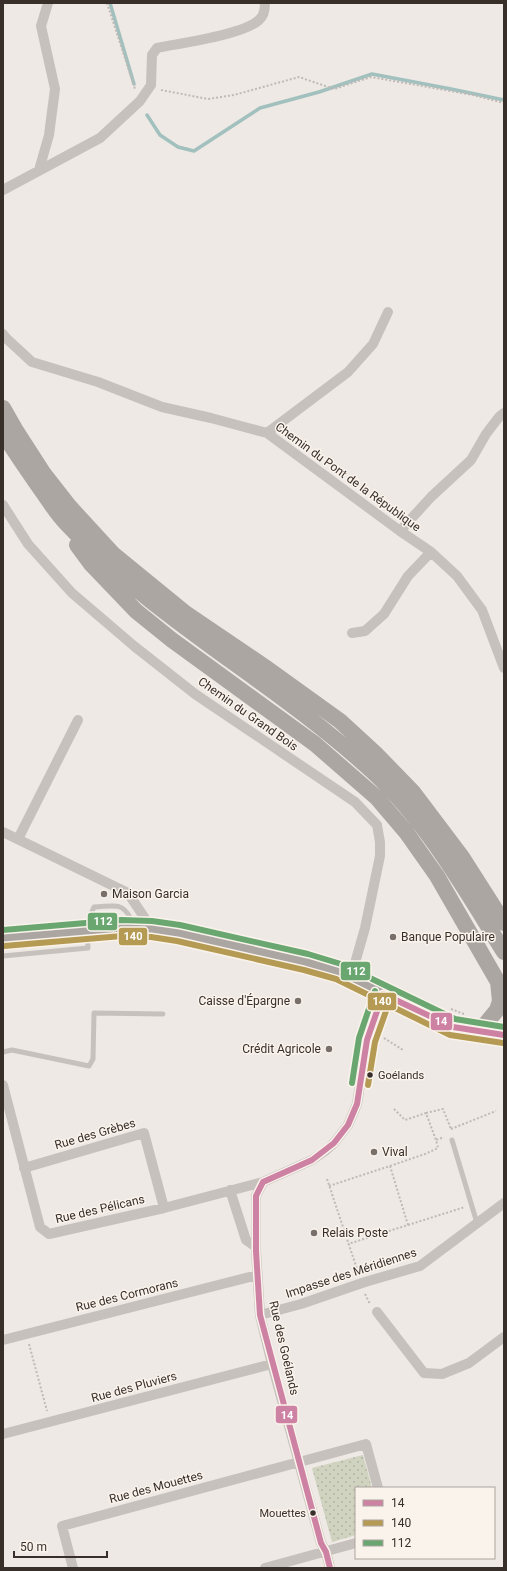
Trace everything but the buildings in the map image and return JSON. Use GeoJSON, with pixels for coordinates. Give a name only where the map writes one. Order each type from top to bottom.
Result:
{"type":"FeatureCollection","features":[{"type":"Feature","properties":{"kind":"main road"},"geometry":{"type":"LineString","coordinates":[[3,408],[44,474],[69,506],[113,554],[184,612],[265,667],[340,721],[382,760],[413,792],[462,857],[504,923]]}},
{"type":"Feature","properties":{"kind":"main road"},"geometry":{"type":"LineString","coordinates":[[3,433],[23,464],[65,522],[105,562],[184,628],[329,733],[374,773],[403,804],[449,864],[504,952]]}},
{"type":"Feature","properties":{"kind":"main road"},"geometry":{"type":"LineString","coordinates":[[65,522],[73,539],[91,564],[136,611],[172,640],[315,744],[377,798],[406,832],[437,876],[501,988],[500,1001],[497,1010],[479,1032]]}},
{"type":"Feature","properties":{"kind":"main road"},"geometry":{"type":"LineString","coordinates":[[3,938],[85,931],[135,928],[152,929],[306,962],[351,977],[453,1027],[504,1035]]}},
{"type":"Feature","properties":{"kind":"street"},"geometry":{"type":"LineString","coordinates":[[39,170],[48,135],[54,89],[41,26],[48,3]]}},
{"type":"Feature","properties":{"kind":"street"},"geometry":{"type":"LineString","coordinates":[[3,190],[100,138],[140,101],[151,85],[152,55],[158,48],[230,33],[246,28],[260,20],[265,11],[265,3]]}},
{"type":"Feature","properties":{"kind":"street"},"geometry":{"type":"LineString","coordinates":[[267,433],[348,372],[373,344],[388,312]]}},
{"type":"Feature","properties":{"kind":"street","name":"Chemin du Pont de la République"},"geometry":{"type":"LineString","coordinates":[[5,337],[32,362],[98,382],[162,407],[218,419],[267,433],[400,531],[431,552],[457,576],[482,610],[504,668]]}},
{"type":"Feature","properties":{"kind":"street"},"geometry":{"type":"LineString","coordinates":[[400,531],[431,497],[471,460],[486,434],[504,413]]}},
{"type":"Feature","properties":{"kind":"street","name":"Chemin du Grand Bois"},"geometry":{"type":"LineString","coordinates":[[3,505],[28,544],[72,593],[134,646],[195,694],[355,802],[377,824],[380,842],[380,856],[365,928],[351,977]]}},
{"type":"Feature","properties":{"kind":"street"},"geometry":{"type":"LineString","coordinates":[[352,633],[365,630],[384,614],[408,576],[431,552]]}},
{"type":"Feature","properties":{"kind":"street"},"geometry":{"type":"LineString","coordinates":[[18,839],[78,720]]}},
{"type":"Feature","properties":{"kind":"street"},"geometry":{"type":"LineString","coordinates":[[3,832],[128,893],[152,929]]}},
{"type":"Feature","properties":{"kind":"street"},"geometry":{"type":"LineString","coordinates":[[263,1182],[312,1160],[334,1143],[348,1124],[357,1104],[368,1040],[383,994]]}},
{"type":"Feature","properties":{"kind":"street","name":"Rue des Pélicans"},"geometry":{"type":"LineString","coordinates":[[3,1085],[40,1227],[49,1234],[164,1208],[263,1182]]}},
{"type":"Feature","properties":{"kind":"street","name":"Rue des Grèbes"},"geometry":{"type":"LineString","coordinates":[[24,1168],[144,1133],[164,1208]]}},
{"type":"Feature","properties":{"kind":"street","name":"Rue des Goélands"},"geometry":{"type":"LineString","coordinates":[[263,1182],[256,1196],[256,1247],[260,1315],[321,1543],[326,1552],[330,1568]]}},
{"type":"Feature","properties":{"kind":"street"},"geometry":{"type":"LineString","coordinates":[[230,1190],[246,1240],[256,1247]]}},
{"type":"Feature","properties":{"kind":"street","name":"Impasse des Méridiennes"},"geometry":{"type":"LineString","coordinates":[[260,1315],[301,1304],[362,1283],[420,1266],[504,1203]]}},
{"type":"Feature","properties":{"kind":"street","name":"Rue des Cormorans"},"geometry":{"type":"LineString","coordinates":[[3,1340],[257,1275]]}},
{"type":"Feature","properties":{"kind":"street"},"geometry":{"type":"LineString","coordinates":[[377,1312],[424,1372],[442,1374],[469,1363],[504,1337]]}},
{"type":"Feature","properties":{"kind":"street","name":"Rue des Pluviers"},"geometry":{"type":"LineString","coordinates":[[3,1434],[272,1364]]}},
{"type":"Feature","properties":{"kind":"street"},"geometry":{"type":"LineString","coordinates":[[299,1462],[366,1444],[378,1487]]}},
{"type":"Feature","properties":{"kind":"street","name":"Rue des Mouettes"},"geometry":{"type":"LineString","coordinates":[[73,1568],[62,1526],[299,1462]]}},
{"type":"Feature","properties":{"kind":"street"},"geometry":{"type":"LineString","coordinates":[[265,1568],[355,1543]]}},
{"type":"Feature","properties":{"kind":"lane"},"geometry":{"type":"LineString","coordinates":[[3,956],[88,948],[85,931],[94,907],[120,906],[128,911],[135,928]]}},
{"type":"Feature","properties":{"kind":"lane"},"geometry":{"type":"LineString","coordinates":[[3,1052],[12,1050],[89,1066],[93,1059],[94,1013],[163,1014]]}},
{"type":"Feature","properties":{"kind":"lane"},"geometry":{"type":"LineString","coordinates":[[452,1137],[477,1223]]}},
{"type":"Feature","properties":{"kind":"path"},"geometry":{"type":"LineString","coordinates":[[107,3],[132,83],[140,101]]}},
{"type":"Feature","properties":{"kind":"path"},"geometry":{"type":"LineString","coordinates":[[149,87],[208,99],[234,95],[299,77],[334,89],[371,77],[504,102]]}},
{"type":"Feature","properties":{"kind":"path"},"geometry":{"type":"LineString","coordinates":[[384,1038],[403,1050]]}},
{"type":"Feature","properties":{"kind":"path"},"geometry":{"type":"LineString","coordinates":[[394,1109],[405,1120],[443,1109],[451,1129],[452,1137],[436,1140]]}},
{"type":"Feature","properties":{"kind":"path"},"geometry":{"type":"LineString","coordinates":[[451,1129],[496,1111]]}},
{"type":"Feature","properties":{"kind":"path"},"geometry":{"type":"LineString","coordinates":[[329,1186],[425,1154],[438,1148],[426,1113]]}},
{"type":"Feature","properties":{"kind":"path"},"geometry":{"type":"LineString","coordinates":[[390,1166],[408,1225]]}},
{"type":"Feature","properties":{"kind":"path"},"geometry":{"type":"LineString","coordinates":[[327,1179],[367,1301],[377,1312]]}},
{"type":"Feature","properties":{"kind":"path"},"geometry":{"type":"LineString","coordinates":[[348,1244],[471,1205]]}},
{"type":"Feature","properties":{"kind":"path"},"geometry":{"type":"LineString","coordinates":[[28,1340],[48,1415]]}},
{"type":"Feature","properties":{"kind":"green space"},"geometry":{"type":"Polygon","coordinates":[[[363,1455],[372,1487],[355,1487],[355,1535],[332,1542],[312,1468],[363,1455]]]}},
{"type":"Feature","properties":{"kind":"waterway"},"geometry":{"type":"LineString","coordinates":[[110,3],[134,84]]}},
{"type":"Feature","properties":{"kind":"waterway"},"geometry":{"type":"LineString","coordinates":[[147,115],[160,135],[178,147],[194,151],[260,108],[319,92],[372,74],[504,100]]}},
{"type":"Feature","properties":{"kind":"transit line","name":"112"},"geometry":{"type":"LineString","coordinates":[[3,930],[121,920],[152,921],[180,925],[308,954],[341,964],[455,1019],[504,1027]]}},
{"type":"Feature","properties":{"kind":"transit line","name":"140"},"geometry":{"type":"LineString","coordinates":[[4,946],[122,936],[151,937],[177,941],[304,970],[336,979],[450,1035],[503,1043]]}},
{"type":"Feature","properties":{"kind":"transit line","name":"112"},"geometry":{"type":"LineString","coordinates":[[352,1083],[359,1038],[375,991]]}},
{"type":"Feature","properties":{"kind":"transit line","name":"14"},"geometry":{"type":"LineString","coordinates":[[383,994],[453,1027],[504,1035]]}},
{"type":"Feature","properties":{"kind":"transit line","name":"14"},"geometry":{"type":"LineString","coordinates":[[330,1568],[326,1552],[321,1543],[260,1315],[256,1251],[256,1196],[263,1182],[312,1160],[334,1143],[348,1125],[357,1104],[367,1040],[383,994]]}},
{"type":"Feature","properties":{"kind":"transit line","name":"140"},"geometry":{"type":"LineString","coordinates":[[368,1085],[375,1042],[391,997]]}},
{"type":"Feature","properties":{"kind":"place","name":"Maison Garcia"},"geometry":{"type":"Point","coordinates":[104,894]}},
{"type":"Feature","properties":{"kind":"place","name":"Banque Populaire"},"geometry":{"type":"Point","coordinates":[393,937]}},
{"type":"Feature","properties":{"kind":"place","name":"Caisse d'Épargne"},"geometry":{"type":"Point","coordinates":[298,1001]}},
{"type":"Feature","properties":{"kind":"place","name":"Crédit Agricole"},"geometry":{"type":"Point","coordinates":[329,1049]}},
{"type":"Feature","properties":{"kind":"place","name":"Goélands"},"geometry":{"type":"Point","coordinates":[370,1075]}},
{"type":"Feature","properties":{"kind":"place","name":"Vival"},"geometry":{"type":"Point","coordinates":[374,1152]}},
{"type":"Feature","properties":{"kind":"place","name":"Relais Poste"},"geometry":{"type":"Point","coordinates":[314,1233]}},
{"type":"Feature","properties":{"kind":"place","name":"Mouettes"},"geometry":{"type":"Point","coordinates":[313,1513]}}]}
